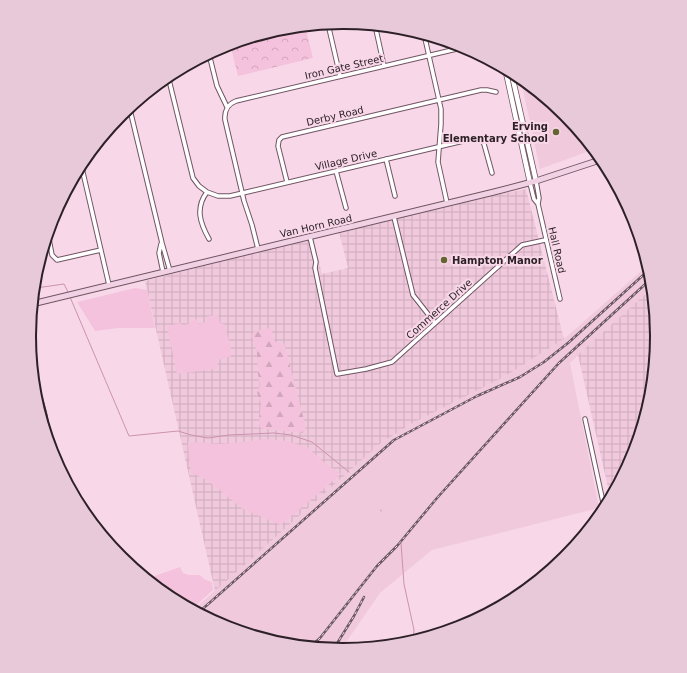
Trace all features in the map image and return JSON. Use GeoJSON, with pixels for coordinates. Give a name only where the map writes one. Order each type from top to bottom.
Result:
{"type":"FeatureCollection","features":[{"type":"Feature","properties":{"kind":"main road","name":"Van Horn Road"},"geometry":{"type":"LineString","coordinates":[[38,302],[533,182],[596,161]]}},
{"type":"Feature","properties":{"kind":"street"},"geometry":{"type":"LineString","coordinates":[[329,30],[340,76]]}},
{"type":"Feature","properties":{"kind":"street"},"geometry":{"type":"LineString","coordinates":[[376,31],[384,66]]}},
{"type":"Feature","properties":{"kind":"street"},"geometry":{"type":"LineString","coordinates":[[425,40],[442,117],[439,166],[447,203]]}},
{"type":"Feature","properties":{"kind":"street","name":"Iron Gate Street"},"geometry":{"type":"LineString","coordinates":[[228,107],[232,102],[454,49]]}},
{"type":"Feature","properties":{"kind":"street"},"geometry":{"type":"LineString","coordinates":[[210,59],[217,86],[228,107],[225,113],[225,120],[242,193],[258,249]]}},
{"type":"Feature","properties":{"kind":"street","name":"Hall Road"},"geometry":{"type":"LineString","coordinates":[[506,76],[533,182],[539,198],[538,204],[545,240],[560,299]]}},
{"type":"Feature","properties":{"kind":"street","name":"Hall Road"},"geometry":{"type":"LineString","coordinates":[[513,80],[533,182]]}},
{"type":"Feature","properties":{"kind":"street"},"geometry":{"type":"LineString","coordinates":[[169,84],[190,172],[197,184],[207,192],[200,204],[199,213],[203,228],[209,240]]}},
{"type":"Feature","properties":{"kind":"street"},"geometry":{"type":"LineString","coordinates":[[439,100],[481,90],[496,92]]}},
{"type":"Feature","properties":{"kind":"street","name":"Derby Road"},"geometry":{"type":"LineString","coordinates":[[287,182],[278,146],[279,140],[282,137],[439,100]]}},
{"type":"Feature","properties":{"kind":"street"},"geometry":{"type":"LineString","coordinates":[[131,114],[170,271]]}},
{"type":"Feature","properties":{"kind":"street","name":"Village Drive"},"geometry":{"type":"LineString","coordinates":[[207,192],[222,196],[242,193],[476,138],[482,141],[485,147],[492,173]]}},
{"type":"Feature","properties":{"kind":"street"},"geometry":{"type":"LineString","coordinates":[[386,159],[395,196]]}},
{"type":"Feature","properties":{"kind":"street"},"geometry":{"type":"LineString","coordinates":[[336,171],[346,208]]}},
{"type":"Feature","properties":{"kind":"street"},"geometry":{"type":"LineString","coordinates":[[83,173],[109,285]]}},
{"type":"Feature","properties":{"kind":"street"},"geometry":{"type":"LineString","coordinates":[[394,217],[415,299],[435,323]]}},
{"type":"Feature","properties":{"kind":"street","name":"Commerce Drive"},"geometry":{"type":"LineString","coordinates":[[310,237],[337,374],[366,369],[392,362],[522,245],[545,240]]}},
{"type":"Feature","properties":{"kind":"street"},"geometry":{"type":"LineString","coordinates":[[162,243],[159,253],[163,272]]}},
{"type":"Feature","properties":{"kind":"street"},"geometry":{"type":"LineString","coordinates":[[50,244],[54,259],[60,260],[101,250]]}},
{"type":"Feature","properties":{"kind":"street"},"geometry":{"type":"LineString","coordinates":[[585,419],[603,501]]}},
{"type":"Feature","properties":{"kind":"shaded area","name":"Erving Elementary School"},"geometry":{"type":"Polygon","coordinates":[[[522,87],[561,119],[589,151],[540,169],[522,87]]]}},
{"type":"Feature","properties":{"kind":"shaded area"},"geometry":{"type":"Polygon","coordinates":[[[526,189],[564,339],[504,377],[411,424],[381,443],[215,591],[145,281],[313,238],[322,274],[348,268],[339,232],[484,197],[526,189]]]}},
{"type":"Feature","properties":{"kind":"shaded area"},"geometry":{"type":"Polygon","coordinates":[[[643,269],[647,292],[570,363],[598,508],[432,550],[380,593],[345,644],[303,641],[264,634],[226,621],[197,607],[381,443],[411,424],[504,377],[564,339],[643,269]]]}},
{"type":"Feature","properties":{"kind":"shaded area"},"geometry":{"type":"Polygon","coordinates":[[[647,292],[651,336],[645,396],[641,416],[628,454],[609,492],[578,355],[647,292]]]}},
{"type":"Feature","properties":{"kind":"green space"},"geometry":{"type":"Polygon","coordinates":[[[306,32],[313,58],[238,76],[231,50],[264,39],[306,32]]]}},
{"type":"Feature","properties":{"kind":"green space"},"geometry":{"type":"Polygon","coordinates":[[[135,288],[147,290],[155,328],[118,328],[95,331],[77,302],[135,288]]]}},
{"type":"Feature","properties":{"kind":"green space"},"geometry":{"type":"Polygon","coordinates":[[[218,314],[220,323],[225,325],[231,349],[231,356],[218,360],[217,368],[215,369],[177,374],[167,326],[181,323],[182,326],[197,319],[198,324],[207,322],[206,317],[218,314]]]}},
{"type":"Feature","properties":{"kind":"green space"},"geometry":{"type":"Polygon","coordinates":[[[271,328],[275,342],[284,343],[304,420],[306,430],[303,433],[260,428],[259,422],[261,404],[257,392],[260,386],[257,353],[252,337],[253,332],[271,328]]]}},
{"type":"Feature","properties":{"kind":"green space"},"geometry":{"type":"Polygon","coordinates":[[[265,439],[286,441],[307,447],[326,464],[341,474],[281,525],[243,509],[207,480],[191,473],[188,443],[200,442],[220,444],[265,439]]]}},
{"type":"Feature","properties":{"kind":"green space"},"geometry":{"type":"Polygon","coordinates":[[[180,567],[183,573],[189,575],[200,575],[204,579],[212,582],[213,590],[195,606],[152,577],[180,567]]]}},
{"type":"Feature","properties":{"kind":"waterway"},"geometry":{"type":"LineString","coordinates":[[40,287],[64,284],[68,292]]}},
{"type":"Feature","properties":{"kind":"waterway"},"geometry":{"type":"LineString","coordinates":[[70,297],[129,436],[178,431],[208,438],[229,435],[274,433],[291,435],[312,442],[349,472]]}},
{"type":"Feature","properties":{"kind":"waterway"},"geometry":{"type":"LineString","coordinates":[[401,543],[404,584],[414,630],[414,636]]}},
{"type":"Feature","properties":{"kind":"railway"},"geometry":{"type":"LineString","coordinates":[[202,609],[394,440],[477,396],[520,377],[544,362],[568,343],[644,274]]}},
{"type":"Feature","properties":{"kind":"railway"},"geometry":{"type":"LineString","coordinates":[[315,642],[377,566],[397,546],[437,498],[559,363],[646,283]]}},
{"type":"Feature","properties":{"kind":"railway"},"geometry":{"type":"LineString","coordinates":[[337,644],[364,597]]}},
{"type":"Feature","properties":{"kind":"place","name":"Erving Elementary School"},"geometry":{"type":"Point","coordinates":[556,132]}},
{"type":"Feature","properties":{"kind":"place","name":"Hampton Manor"},"geometry":{"type":"Point","coordinates":[444,260]}}]}
